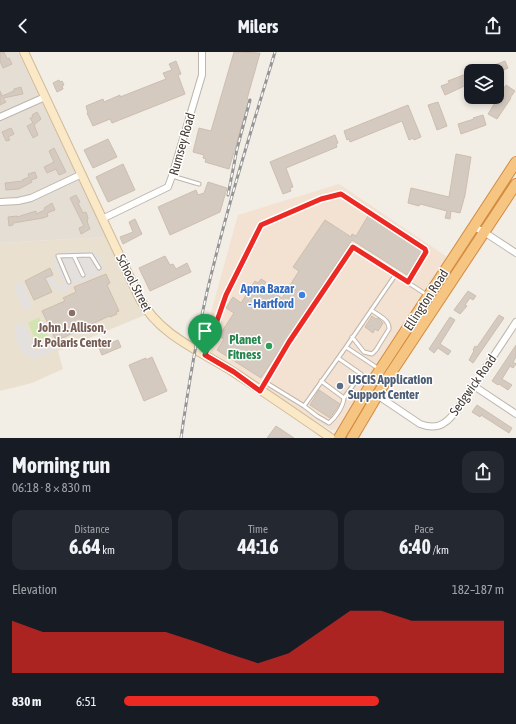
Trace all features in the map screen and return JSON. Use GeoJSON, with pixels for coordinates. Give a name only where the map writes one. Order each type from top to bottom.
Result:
{"type":"FeatureCollection","features":[{"type":"Feature","properties":{"kind":"highway","name":"Ellington Road"},"geometry":{"type":"LineString","coordinates":[[339,438],[380,370],[516,162]]}},
{"type":"Feature","properties":{"kind":"highway","name":"Ellington Road"},"geometry":{"type":"LineString","coordinates":[[352,438],[377,395],[516,184]]}},
{"type":"Feature","properties":{"kind":"highway"},"geometry":{"type":"LineString","coordinates":[[429,296],[438,302]]}},
{"type":"Feature","properties":{"kind":"main road","name":"School Street"},"geometry":{"type":"LineString","coordinates":[[24,52],[140,299],[148,312],[165,330],[234,372],[331,438]]}},
{"type":"Feature","properties":{"kind":"street","name":"Rumsey Road"},"geometry":{"type":"LineString","coordinates":[[102,219],[168,187],[202,75],[202,52]]}},
{"type":"Feature","properties":{"kind":"street"},"geometry":{"type":"LineString","coordinates":[[0,117],[45,97]]}},
{"type":"Feature","properties":{"kind":"street"},"geometry":{"type":"LineString","coordinates":[[0,202],[18,202],[32,198],[82,174]]}},
{"type":"Feature","properties":{"kind":"street"},"geometry":{"type":"LineString","coordinates":[[474,227],[516,253]]}},
{"type":"Feature","properties":{"kind":"street","name":"Sedgwick Road"},"geometry":{"type":"LineString","coordinates":[[377,395],[420,424],[427,427],[436,427],[443,424],[450,419],[474,386],[516,322]]}},
{"type":"Feature","properties":{"kind":"street"},"geometry":{"type":"LineString","coordinates":[[474,386],[516,414]]}},
{"type":"Feature","properties":{"kind":"lane"},"geometry":{"type":"LineString","coordinates":[[172,176],[199,184]]}},
{"type":"Feature","properties":{"kind":"lane"},"geometry":{"type":"LineString","coordinates":[[205,355],[226,295],[261,225],[321,199],[341,194],[425,249],[426,252],[408,282]]}},
{"type":"Feature","properties":{"kind":"lane"},"geometry":{"type":"LineString","coordinates":[[260,391],[289,342],[353,247],[429,296]]}},
{"type":"Feature","properties":{"kind":"lane"},"geometry":{"type":"LineString","coordinates":[[69,282],[58,256],[91,255],[99,268]]}},
{"type":"Feature","properties":{"kind":"lane"},"geometry":{"type":"LineString","coordinates":[[74,256],[83,275]]}},
{"type":"Feature","properties":{"kind":"lane"},"geometry":{"type":"LineString","coordinates":[[304,406],[396,274]]}},
{"type":"Feature","properties":{"kind":"lane"},"geometry":{"type":"LineString","coordinates":[[352,337],[364,352],[372,354],[376,350],[390,326],[386,321],[371,310]]}},
{"type":"Feature","properties":{"kind":"lane"},"geometry":{"type":"LineString","coordinates":[[346,346],[380,370]]}},
{"type":"Feature","properties":{"kind":"lane"},"geometry":{"type":"LineString","coordinates":[[265,382],[304,406],[317,416],[329,422],[340,409],[344,403],[344,398],[361,374],[338,358]]}},
{"type":"Feature","properties":{"kind":"lane"},"geometry":{"type":"LineString","coordinates":[[321,381],[344,398]]}},
{"type":"Feature","properties":{"kind":"shaded area"},"geometry":{"type":"Polygon","coordinates":[[[0,52],[18,52],[106,237],[0,243],[0,52]]]}},
{"type":"Feature","properties":{"kind":"shaded area"},"geometry":{"type":"Polygon","coordinates":[[[339,184],[447,257],[337,429],[331,430],[201,349],[238,215],[339,184]]]}},
{"type":"Feature","properties":{"kind":"shaded area","name":"John J. Allison, Jr. Polaris Center"},"geometry":{"type":"Polygon","coordinates":[[[106,237],[135,298],[145,315],[58,351],[63,369],[32,383],[0,391],[0,243],[106,237]]]}},
{"type":"Feature","properties":{"kind":"shaded area"},"geometry":{"type":"Polygon","coordinates":[[[66,251],[94,251],[95,256],[100,254],[102,260],[99,263],[103,263],[106,268],[99,274],[83,282],[70,285],[65,293],[52,288],[45,278],[53,275],[59,286],[65,281],[64,279],[61,281],[52,262],[55,260],[54,256],[62,252],[63,256],[66,255],[66,251]]]}},
{"type":"Feature","properties":{"kind":"shaded area"},"geometry":{"type":"Polygon","coordinates":[[[22,282],[32,303],[30,305],[32,307],[26,310],[25,307],[23,308],[13,286],[22,282]]]}},
{"type":"Feature","properties":{"kind":"shaded area"},"geometry":{"type":"Polygon","coordinates":[[[21,321],[20,325],[24,323],[36,349],[33,352],[38,352],[37,347],[52,340],[57,350],[36,359],[31,358],[26,354],[23,355],[14,336],[17,332],[14,330],[11,332],[21,321]]]}},
{"type":"Feature","properties":{"kind":"green space"},"geometry":{"type":"Polygon","coordinates":[[[39,317],[48,336],[36,341],[28,323],[39,317]]]}},
{"type":"Feature","properties":{"kind":"building"},"geometry":{"type":"Polygon","coordinates":[[[0,52],[4,52],[7,59],[9,58],[12,64],[3,68],[0,61],[0,52]]]}},
{"type":"Feature","properties":{"kind":"building"},"geometry":{"type":"Polygon","coordinates":[[[234,52],[260,53],[247,99],[249,100],[229,169],[205,162],[206,159],[203,158],[204,155],[193,152],[199,128],[211,131],[234,52]]]}},
{"type":"Feature","properties":{"kind":"building"},"geometry":{"type":"Polygon","coordinates":[[[176,61],[181,74],[178,75],[185,94],[112,123],[110,119],[93,126],[87,113],[86,106],[103,99],[104,102],[120,95],[120,97],[166,79],[163,73],[172,70],[169,64],[176,61]]]}},
{"type":"Feature","properties":{"kind":"building"},"geometry":{"type":"Polygon","coordinates":[[[505,61],[508,68],[504,70],[504,64],[497,64],[505,61]]]}},
{"type":"Feature","properties":{"kind":"building"},"geometry":{"type":"Polygon","coordinates":[[[464,75],[464,86],[445,95],[441,86],[449,83],[448,81],[464,75]]]}},
{"type":"Feature","properties":{"kind":"building"},"geometry":{"type":"Polygon","coordinates":[[[59,80],[60,82],[62,81],[64,85],[62,86],[63,89],[57,92],[53,83],[59,80]]]}},
{"type":"Feature","properties":{"kind":"building"},"geometry":{"type":"Polygon","coordinates":[[[506,85],[515,91],[497,119],[488,114],[494,104],[504,104],[504,88],[506,85]]]}},
{"type":"Feature","properties":{"kind":"building"},"geometry":{"type":"Polygon","coordinates":[[[21,87],[23,94],[3,98],[6,102],[0,105],[0,91],[2,96],[21,87]]]}},
{"type":"Feature","properties":{"kind":"building"},"geometry":{"type":"Polygon","coordinates":[[[438,102],[447,126],[437,130],[428,105],[438,102]]]}},
{"type":"Feature","properties":{"kind":"building"},"geometry":{"type":"Polygon","coordinates":[[[408,105],[421,137],[414,140],[413,138],[409,140],[402,121],[350,142],[349,139],[347,140],[344,131],[408,105]]]}},
{"type":"Feature","properties":{"kind":"building"},"geometry":{"type":"Polygon","coordinates":[[[37,112],[41,119],[34,125],[38,135],[33,138],[27,126],[33,123],[30,118],[37,112]]]}},
{"type":"Feature","properties":{"kind":"building"},"geometry":{"type":"Polygon","coordinates":[[[483,115],[486,125],[461,134],[458,124],[483,115]]]}},
{"type":"Feature","properties":{"kind":"building"},"geometry":{"type":"Polygon","coordinates":[[[11,128],[14,134],[8,137],[10,140],[6,141],[2,132],[11,128]]]}},
{"type":"Feature","properties":{"kind":"building"},"geometry":{"type":"Polygon","coordinates":[[[335,135],[338,143],[336,144],[337,147],[286,168],[293,187],[290,188],[291,191],[283,194],[270,162],[335,135]]]}},
{"type":"Feature","properties":{"kind":"building"},"geometry":{"type":"Polygon","coordinates":[[[108,139],[117,157],[93,168],[84,150],[108,139]]]}},
{"type":"Feature","properties":{"kind":"building"},"geometry":{"type":"Polygon","coordinates":[[[54,148],[66,172],[59,175],[56,169],[47,173],[44,167],[54,162],[49,151],[54,148]]]}},
{"type":"Feature","properties":{"kind":"building"},"geometry":{"type":"Polygon","coordinates":[[[456,154],[471,157],[465,195],[460,213],[451,211],[450,219],[445,218],[447,211],[420,204],[419,206],[408,203],[411,188],[449,197],[456,154]]]}},
{"type":"Feature","properties":{"kind":"building"},"geometry":{"type":"Polygon","coordinates":[[[123,164],[135,190],[108,202],[96,177],[123,164]]]}},
{"type":"Feature","properties":{"kind":"building"},"geometry":{"type":"Polygon","coordinates":[[[35,172],[37,178],[31,180],[32,182],[19,189],[6,190],[5,183],[23,181],[22,180],[29,177],[28,174],[35,172]]]}},
{"type":"Feature","properties":{"kind":"building"},"geometry":{"type":"Polygon","coordinates":[[[208,182],[227,188],[220,212],[170,235],[158,207],[196,190],[198,195],[204,193],[208,182]]]}},
{"type":"Feature","properties":{"kind":"building"},"geometry":{"type":"Polygon","coordinates":[[[76,195],[83,213],[86,212],[90,229],[81,234],[79,228],[84,226],[70,198],[76,195]]]}},
{"type":"Feature","properties":{"kind":"building"},"geometry":{"type":"Polygon","coordinates":[[[52,203],[55,210],[47,213],[48,216],[13,223],[13,225],[9,226],[8,217],[17,217],[36,211],[36,214],[45,210],[44,208],[52,203]]]}},
{"type":"Feature","properties":{"kind":"building"},"geometry":{"type":"Polygon","coordinates":[[[368,216],[422,251],[407,275],[352,240],[261,378],[217,350],[224,339],[219,336],[234,313],[226,308],[233,297],[241,303],[255,281],[258,283],[261,279],[266,282],[263,286],[282,298],[299,271],[293,267],[325,220],[351,237],[352,234],[356,236],[368,216]]]}},
{"type":"Feature","properties":{"kind":"building"},"geometry":{"type":"Polygon","coordinates":[[[135,219],[142,234],[123,244],[120,237],[133,232],[129,222],[135,219]]]}},
{"type":"Feature","properties":{"kind":"building"},"geometry":{"type":"Polygon","coordinates":[[[165,256],[170,265],[173,264],[176,269],[187,263],[191,272],[150,291],[139,268],[165,256]]]}},
{"type":"Feature","properties":{"kind":"building"},"geometry":{"type":"Polygon","coordinates":[[[50,268],[53,275],[45,278],[52,292],[34,300],[25,281],[50,268]]]}},
{"type":"Feature","properties":{"kind":"building"},"geometry":{"type":"Polygon","coordinates":[[[106,274],[110,283],[107,285],[119,311],[116,312],[117,314],[110,317],[109,316],[56,341],[42,311],[65,301],[63,298],[76,292],[74,287],[106,274]]]}},
{"type":"Feature","properties":{"kind":"building"},"geometry":{"type":"Polygon","coordinates":[[[468,291],[476,296],[473,300],[470,298],[465,305],[467,306],[460,314],[454,310],[468,291]]]}},
{"type":"Feature","properties":{"kind":"building"},"geometry":{"type":"Polygon","coordinates":[[[499,315],[504,318],[473,363],[469,360],[475,346],[477,347],[499,315]]]}},
{"type":"Feature","properties":{"kind":"building"},"geometry":{"type":"Polygon","coordinates":[[[372,316],[376,319],[378,318],[383,323],[378,331],[375,329],[373,333],[365,327],[372,316]]]}},
{"type":"Feature","properties":{"kind":"building"},"geometry":{"type":"Polygon","coordinates":[[[450,317],[455,320],[440,344],[451,351],[448,355],[438,348],[434,353],[429,349],[450,317]]]}},
{"type":"Feature","properties":{"kind":"building"},"geometry":{"type":"Polygon","coordinates":[[[118,340],[121,347],[102,355],[99,348],[118,340]]]}},
{"type":"Feature","properties":{"kind":"building"},"geometry":{"type":"Polygon","coordinates":[[[516,345],[516,357],[513,362],[516,364],[513,368],[510,366],[502,379],[512,385],[508,390],[492,381],[516,345]]]}},
{"type":"Feature","properties":{"kind":"building"},"geometry":{"type":"Polygon","coordinates":[[[152,357],[167,391],[144,401],[129,365],[152,357]]]}},
{"type":"Feature","properties":{"kind":"building"},"geometry":{"type":"Polygon","coordinates":[[[319,390],[340,404],[330,418],[310,405],[319,390]]]}},
{"type":"Feature","properties":{"kind":"building"},"geometry":{"type":"Polygon","coordinates":[[[477,405],[512,428],[509,433],[481,415],[480,417],[472,412],[477,405]]]}},
{"type":"Feature","properties":{"kind":"building"},"geometry":{"type":"Polygon","coordinates":[[[276,426],[294,438],[267,438],[276,426]]]}},
{"type":"Feature","properties":{"kind":"railway"},"geometry":{"type":"LineString","coordinates":[[181,438],[192,365],[214,262],[275,52]]}},
{"type":"Feature","properties":{"kind":"railway"},"geometry":{"type":"LineString","coordinates":[[228,195],[237,149],[250,100]]}},
{"type":"Feature","properties":{"kind":"place","name":"Apna Bazar - Hartford"},"geometry":{"type":"Point","coordinates":[302,295]}},
{"type":"Feature","properties":{"kind":"place","name":"John J. Allison, Jr. Polaris Center"},"geometry":{"type":"Point","coordinates":[72,313]}},
{"type":"Feature","properties":{"kind":"place","name":"Planet Fitness"},"geometry":{"type":"Point","coordinates":[269,346]}},
{"type":"Feature","properties":{"kind":"place","name":"USCIS Application Support Center"},"geometry":{"type":"Point","coordinates":[340,386]}},
{"type":"Feature","properties":{"kind":"route"},"geometry":{"type":"LineString","coordinates":[[341,194],[425,249],[426,252],[408,282],[353,247],[289,342],[260,391],[234,372],[205,355],[226,295],[261,225],[321,199],[341,194]]}}]}
